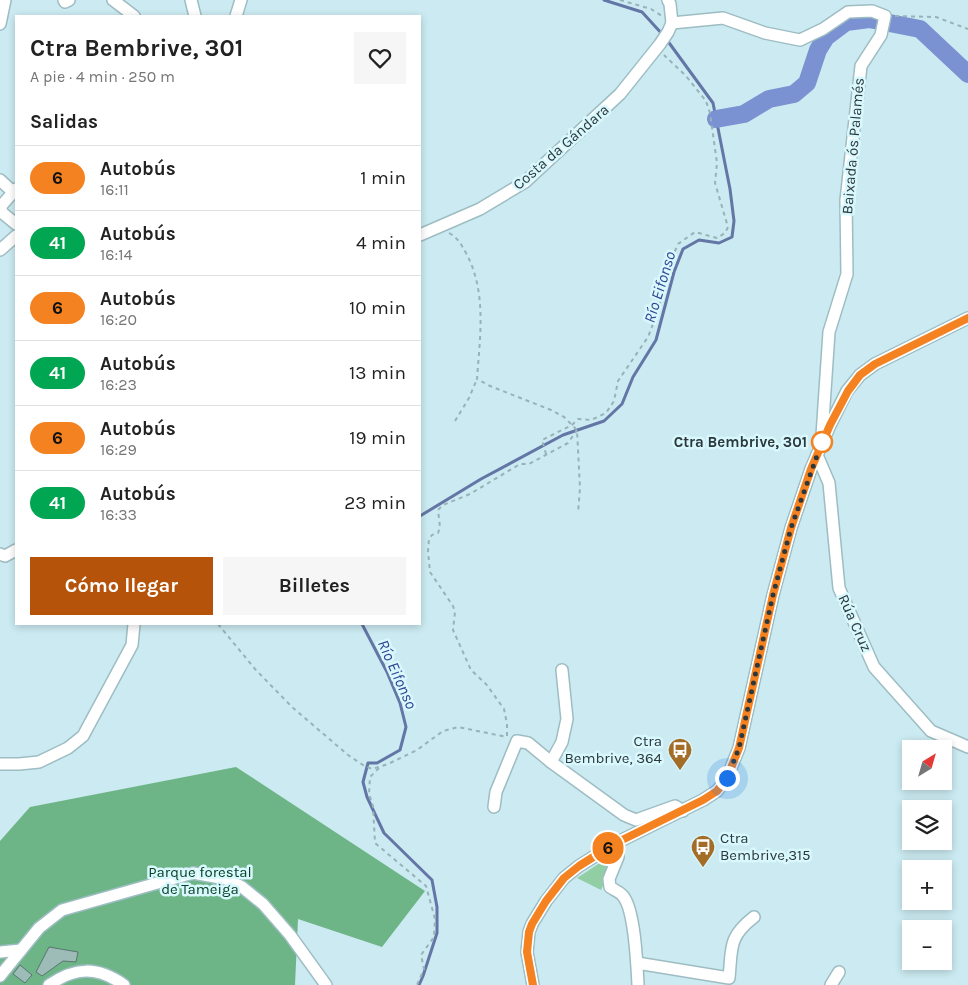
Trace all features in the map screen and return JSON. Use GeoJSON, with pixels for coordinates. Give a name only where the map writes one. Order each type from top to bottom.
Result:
{"type":"FeatureCollection","features":[{"type":"Feature","properties":{"kind":"street"},"geometry":{"type":"LineString","coordinates":[[0,24],[5,0]]}},
{"type":"Feature","properties":{"kind":"street"},"geometry":{"type":"LineString","coordinates":[[64,0],[65,2],[69,0]]}},
{"type":"Feature","properties":{"kind":"street"},"geometry":{"type":"LineString","coordinates":[[113,0],[133,15]]}},
{"type":"Feature","properties":{"kind":"street"},"geometry":{"type":"LineString","coordinates":[[191,0],[195,15]]}},
{"type":"Feature","properties":{"kind":"street"},"geometry":{"type":"LineString","coordinates":[[236,15],[241,0]]}},
{"type":"Feature","properties":{"kind":"street"},"geometry":{"type":"LineString","coordinates":[[668,0],[670,4],[670,28],[722,18],[765,33],[800,40],[824,29],[848,12],[872,11],[885,16]]}},
{"type":"Feature","properties":{"kind":"street","name":"Baixada ós Palamés"},"geometry":{"type":"LineString","coordinates":[[819,450],[829,332],[847,274],[846,200],[861,66],[881,34],[885,16]]}},
{"type":"Feature","properties":{"kind":"street","name":"Costa da Gándara"},"geometry":{"type":"LineString","coordinates":[[421,235],[480,209],[525,182],[620,94],[670,28]]}},
{"type":"Feature","properties":{"kind":"street"},"geometry":{"type":"LineString","coordinates":[[0,180],[15,190],[0,211],[15,223]]}},
{"type":"Feature","properties":{"kind":"street"},"geometry":{"type":"LineString","coordinates":[[0,250],[15,237]]}},
{"type":"Feature","properties":{"kind":"street"},"geometry":{"type":"LineString","coordinates":[[533,985],[528,963],[527,942],[529,932],[537,916],[564,878],[614,844],[683,811],[717,791],[732,768],[739,748],[778,573],[794,517],[819,450],[848,391],[860,375],[885,358],[968,318]]}},
{"type":"Feature","properties":{"kind":"street","name":"Rúa Cruz"},"geometry":{"type":"LineString","coordinates":[[819,450],[829,484],[839,588],[874,667],[931,731],[968,747]]}},
{"type":"Feature","properties":{"kind":"street"},"geometry":{"type":"LineString","coordinates":[[0,554],[5,556],[15,551]]}},
{"type":"Feature","properties":{"kind":"street"},"geometry":{"type":"LineString","coordinates":[[0,764],[39,762],[68,748],[83,736],[132,646],[134,625]]}},
{"type":"Feature","properties":{"kind":"street"},"geometry":{"type":"LineString","coordinates":[[551,762],[562,742],[567,718],[562,670]]}},
{"type":"Feature","properties":{"kind":"street"},"geometry":{"type":"LineString","coordinates":[[494,807],[496,792],[512,739],[528,743],[624,815],[636,820],[675,806],[683,811]]}},
{"type":"Feature","properties":{"kind":"street"},"geometry":{"type":"LineString","coordinates":[[614,844],[618,857],[610,878],[610,887],[623,896],[628,906],[636,942],[638,985]]}},
{"type":"Feature","properties":{"kind":"street"},"geometry":{"type":"LineString","coordinates":[[0,976],[39,928],[62,910],[194,873],[226,879],[242,887],[264,904],[290,935],[326,985]]}},
{"type":"Feature","properties":{"kind":"street"},"geometry":{"type":"LineString","coordinates":[[637,963],[729,978],[733,941],[741,928],[754,917]]}},
{"type":"Feature","properties":{"kind":"street"},"geometry":{"type":"LineString","coordinates":[[0,952],[21,950]]}},
{"type":"Feature","properties":{"kind":"street"},"geometry":{"type":"LineString","coordinates":[[48,985],[61,977],[78,971],[94,971],[118,980],[124,985]]}},
{"type":"Feature","properties":{"kind":"street"},"geometry":{"type":"LineString","coordinates":[[831,985],[839,972]]}},
{"type":"Feature","properties":{"kind":"path"},"geometry":{"type":"LineString","coordinates":[[620,0],[651,9],[670,28]]}},
{"type":"Feature","properties":{"kind":"path"},"geometry":{"type":"LineString","coordinates":[[885,16],[936,17],[968,29]]}},
{"type":"Feature","properties":{"kind":"path"},"geometry":{"type":"LineString","coordinates":[[546,454],[542,440],[572,425],[578,419],[592,420],[606,413],[614,401],[618,381],[648,337],[658,311],[669,264],[678,244],[695,232],[717,238],[725,233],[728,227],[715,183],[717,163],[710,113],[706,101],[658,46]]}},
{"type":"Feature","properties":{"kind":"path"},"geometry":{"type":"LineString","coordinates":[[448,233],[458,238],[473,266],[480,295],[481,320],[477,379],[469,398],[455,421]]}},
{"type":"Feature","properties":{"kind":"path"},"geometry":{"type":"LineString","coordinates":[[477,379],[490,386],[552,410],[564,417],[577,430],[580,488],[578,513]]}},
{"type":"Feature","properties":{"kind":"path"},"geometry":{"type":"LineString","coordinates":[[512,739],[504,708],[486,684],[471,670],[453,630],[455,612],[453,606],[430,572],[429,539],[432,535],[438,533],[440,527],[438,510],[443,505],[470,494],[520,464],[529,464],[568,443],[577,430]]}},
{"type":"Feature","properties":{"kind":"path"},"geometry":{"type":"LineString","coordinates":[[219,625],[255,669],[292,707],[363,765],[372,769],[417,750],[444,731],[458,727],[512,739]]}},
{"type":"Feature","properties":{"kind":"path"},"geometry":{"type":"LineString","coordinates":[[381,766],[370,777],[369,794],[373,806],[375,843],[426,886],[435,919],[434,937],[421,955],[424,969],[417,985]]}},
{"type":"Feature","properties":{"kind":"green space","name":"Parque forestal de Tameiga"},"geometry":{"type":"Polygon","coordinates":[[[236,767],[425,891],[382,947],[298,919],[295,985],[0,985],[0,841],[30,807],[236,767]]]}},
{"type":"Feature","properties":{"kind":"green space"},"geometry":{"type":"Polygon","coordinates":[[[612,855],[615,859],[601,890],[577,878],[612,855]]]}},
{"type":"Feature","properties":{"kind":"building"},"geometry":{"type":"Polygon","coordinates":[[[49,947],[78,952],[76,962],[63,961],[42,976],[36,972],[49,947]]]}},
{"type":"Feature","properties":{"kind":"building"},"geometry":{"type":"Polygon","coordinates":[[[20,965],[32,975],[25,983],[13,974],[20,965]]]}},
{"type":"Feature","properties":{"kind":"waterway","name":"Río Eifonso"},"geometry":{"type":"LineString","coordinates":[[604,0],[642,12],[663,35]]}},
{"type":"Feature","properties":{"kind":"waterway"},"geometry":{"type":"LineString","coordinates":[[716,119],[744,114],[769,99],[794,94],[807,83],[818,50],[826,37],[846,22],[869,19],[920,29],[968,74]]}},
{"type":"Feature","properties":{"kind":"waterway","name":"Río Eifonso"},"geometry":{"type":"LineString","coordinates":[[421,515],[481,479],[563,435],[604,421],[622,404],[633,377],[656,340],[674,272],[683,249],[699,240],[719,243],[732,237],[734,221],[730,189],[713,103],[667,40]]}},
{"type":"Feature","properties":{"kind":"waterway","name":"Río Eifonso"},"geometry":{"type":"LineString","coordinates":[[363,625],[387,672],[400,703],[406,727],[400,750],[377,763],[368,763],[363,782],[367,797],[384,833],[432,880],[437,907],[437,933],[419,985]]}},
{"type":"Feature","properties":{"kind":"bus line","name":"6"},"geometry":{"type":"LineString","coordinates":[[533,985],[527,952],[529,932],[546,901],[564,878],[571,871],[614,844],[694,806],[712,795],[727,778],[739,748],[778,573],[791,528],[811,469],[830,425],[848,391],[860,375],[875,364],[968,318]]}},
{"type":"Feature","properties":{"kind":"place","name":"Ctra Bembrive, 301"},"geometry":{"type":"Point","coordinates":[822,442]}},
{"type":"Feature","properties":{"kind":"place","name":"Ctra Bembrive, 364"},"geometry":{"type":"Point","coordinates":[680,771]}},
{"type":"Feature","properties":{"kind":"place","name":"Ctra Bembrive,315"},"geometry":{"type":"Point","coordinates":[703,868]}},
{"type":"Feature","properties":{"kind":"route"},"geometry":{"type":"LineString","coordinates":[[727,778],[739,748],[778,573],[791,528],[822,442]]}}]}
